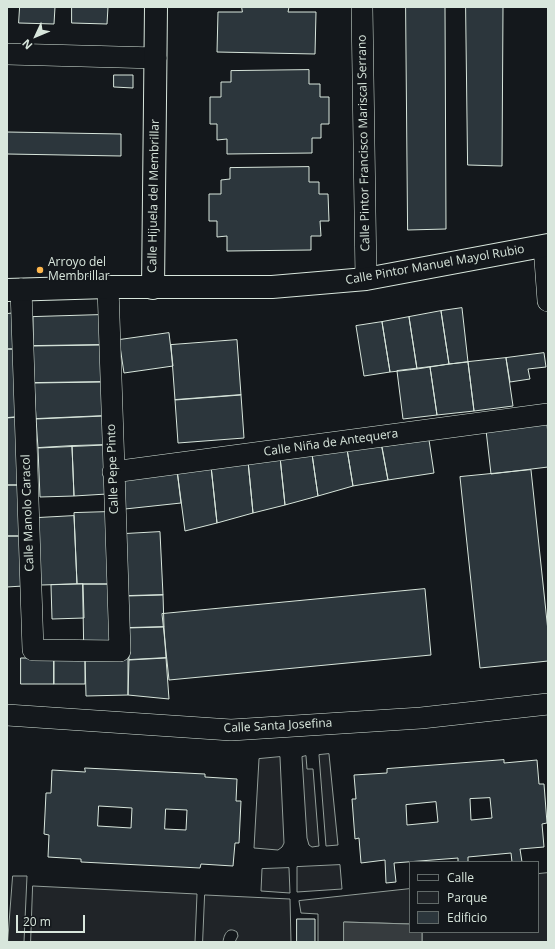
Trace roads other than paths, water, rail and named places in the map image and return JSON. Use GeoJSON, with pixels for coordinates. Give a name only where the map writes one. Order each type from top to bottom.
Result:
{"type":"FeatureCollection","features":[{"type":"Feature","properties":{"kind":"street","name":"Calle Hijuela del Membrillar"},"geometry":{"type":"LineString","coordinates":[[14,290],[108,287],[153,288],[156,7]]}},
{"type":"Feature","properties":{"kind":"street","name":"Calle Pintor Francisco Mariscal Serrano"},"geometry":{"type":"LineString","coordinates":[[362,7],[366,279]]}},
{"type":"Feature","properties":{"kind":"street"},"geometry":{"type":"LineString","coordinates":[[7,54],[156,58]]}},
{"type":"Feature","properties":{"kind":"street"},"geometry":{"type":"LineString","coordinates":[[546,245],[548,301]]}},
{"type":"Feature","properties":{"kind":"street","name":"Calle Pintor Manuel Mayol Rubio"},"geometry":{"type":"LineString","coordinates":[[153,288],[272,287],[366,279],[546,245]]}},
{"type":"Feature","properties":{"kind":"street","name":"Calle Pepe Pinto"},"geometry":{"type":"LineString","coordinates":[[108,287],[120,651]]}},
{"type":"Feature","properties":{"kind":"street","name":"Calle Manolo Caracol"},"geometry":{"type":"LineString","coordinates":[[14,290],[33,650],[120,651]]}},
{"type":"Feature","properties":{"kind":"street","name":"Calle Niña de Antequera"},"geometry":{"type":"LineString","coordinates":[[113,472],[548,414]]}},
{"type":"Feature","properties":{"kind":"street","name":"Calle Santa Josefina"},"geometry":{"type":"LineString","coordinates":[[7,715],[232,730],[421,718],[548,704]]}},
{"type":"Feature","properties":{"kind":"place","name":"Arroyo del Membrillar"},"geometry":{"type":"Point","coordinates":[40,270]}}]}
